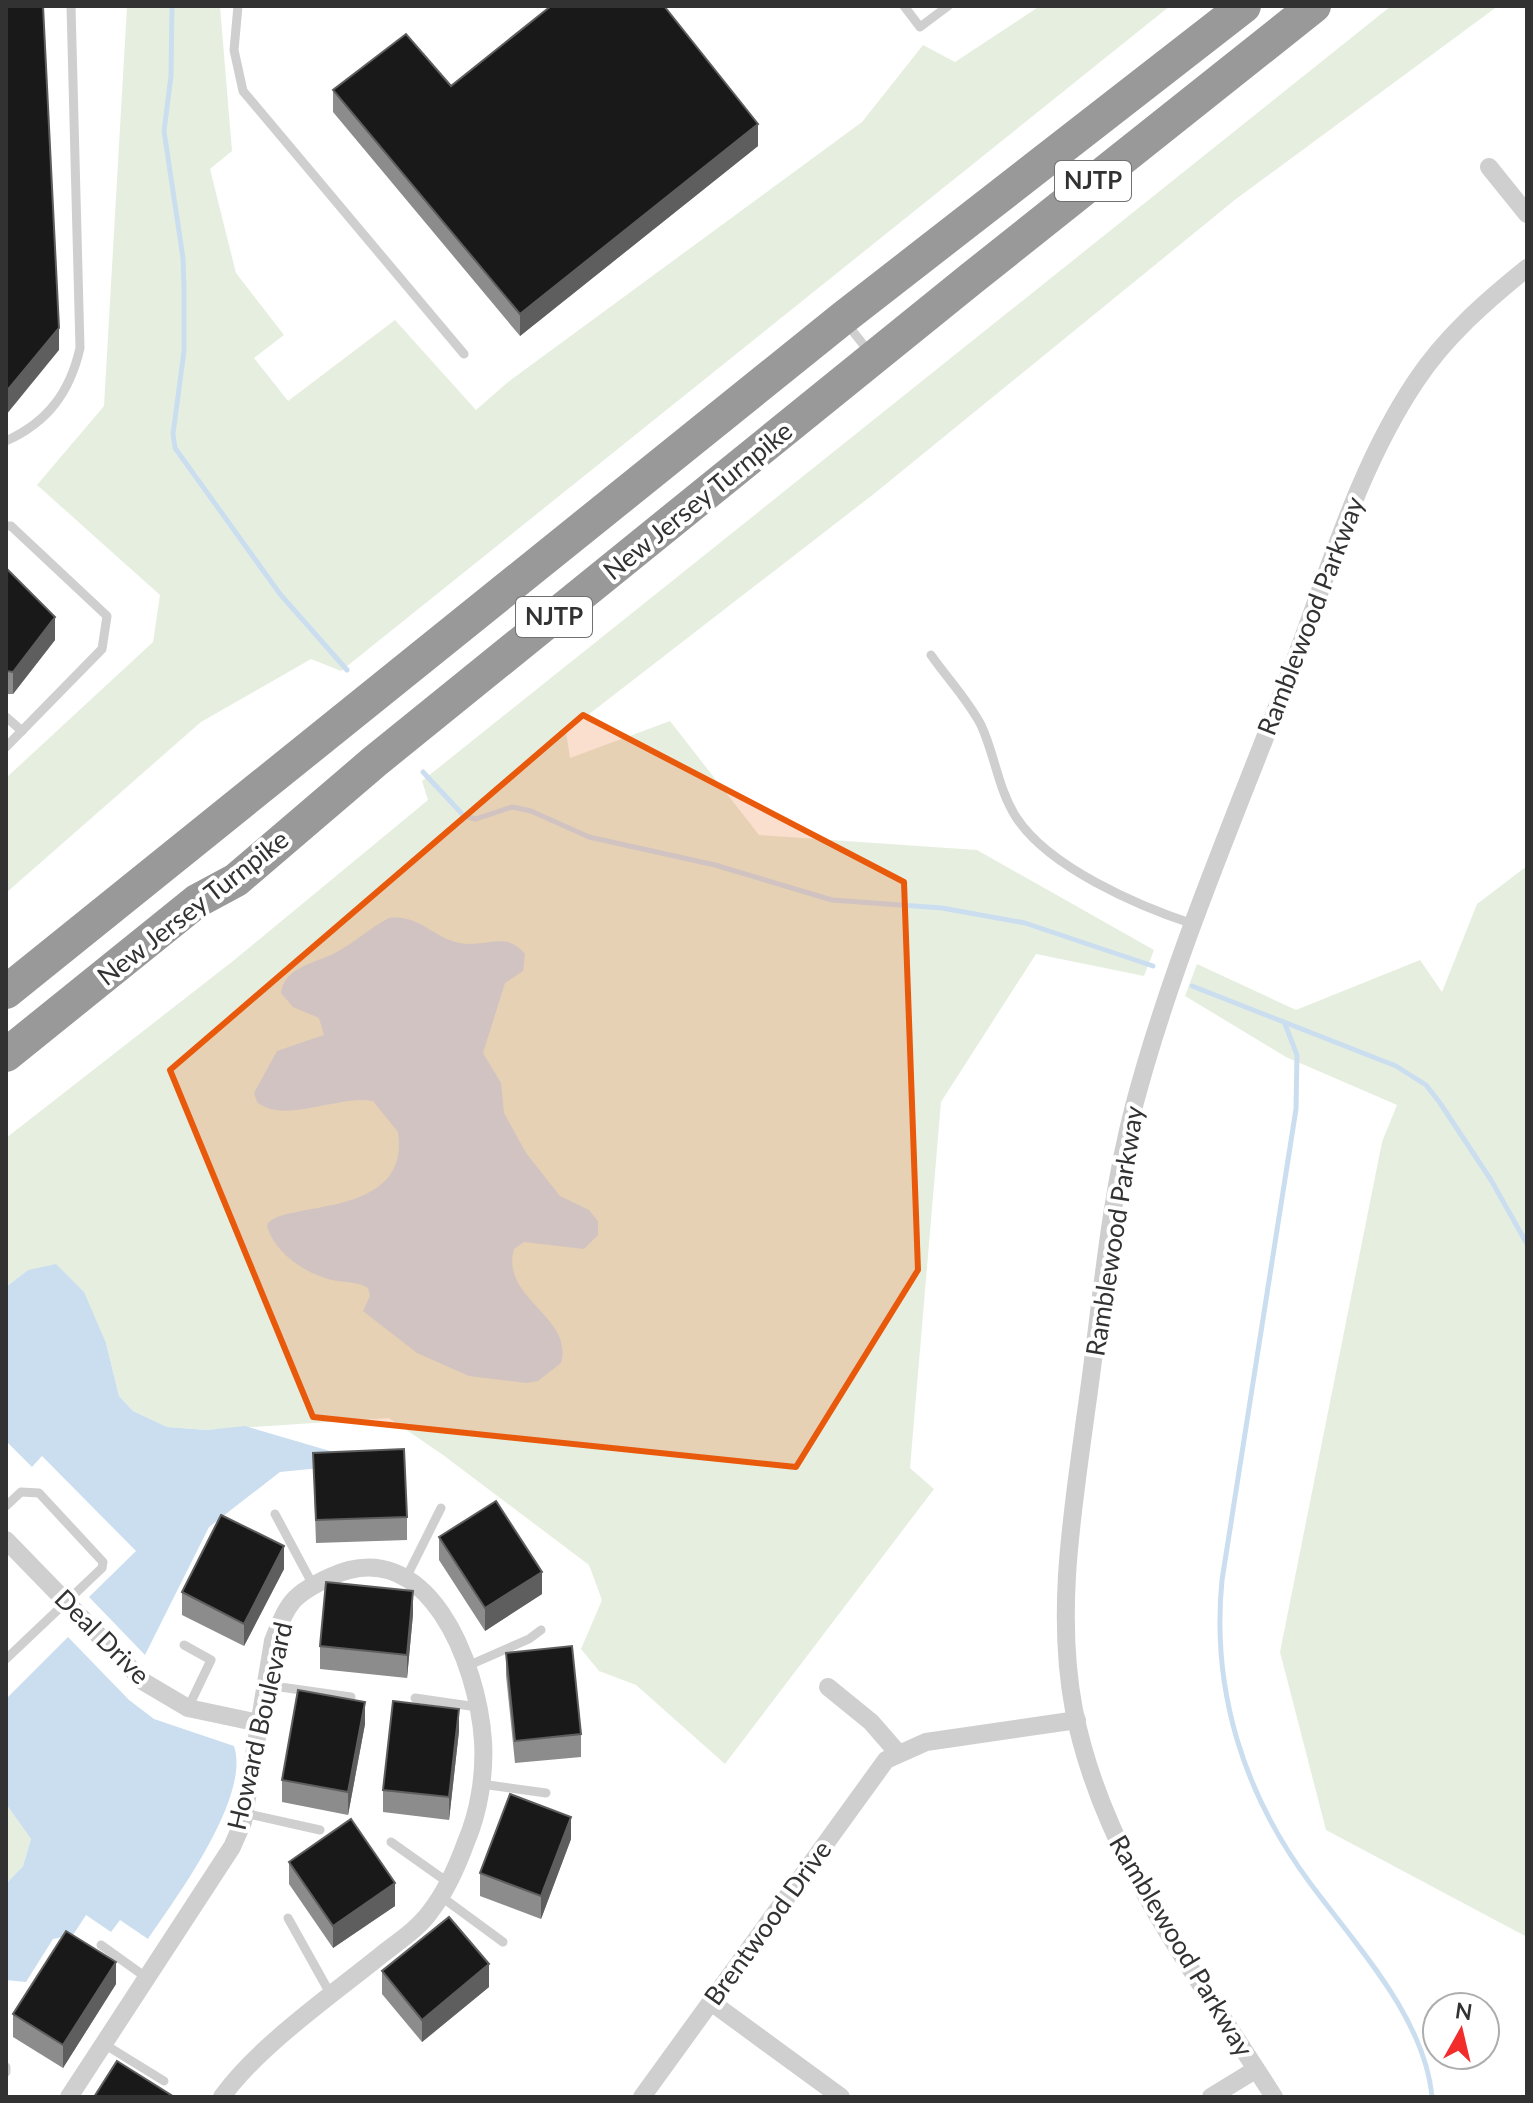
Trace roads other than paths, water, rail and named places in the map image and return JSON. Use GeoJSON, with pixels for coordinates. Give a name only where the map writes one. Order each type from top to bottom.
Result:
{"type":"FeatureCollection","features":[{"type":"Feature","properties":{"kind":"highway","name":"New Jersey Turnpike"},"geometry":{"type":"LineString","coordinates":[[6,992],[843,318],[1244,6]]}},
{"type":"Feature","properties":{"kind":"highway","name":"New Jersey Turnpike"},"geometry":{"type":"LineString","coordinates":[[6,1055],[197,901],[236,880],[374,762],[1314,6]]}},
{"type":"Feature","properties":{"kind":"highway"},"geometry":{"type":"LineString","coordinates":[[6,1079],[210,908],[236,880]]}},
{"type":"Feature","properties":{"kind":"highway"},"geometry":{"type":"LineString","coordinates":[[6,980],[80,932]]}},
{"type":"Feature","properties":{"kind":"street"},"geometry":{"type":"LineString","coordinates":[[1489,167],[1527,214]]}},
{"type":"Feature","properties":{"kind":"street","name":"Ramblewood Parkway"},"geometry":{"type":"LineString","coordinates":[[1274,2097],[1182,1957],[1122,1854],[1092,1782],[1077,1720],[1069,1667],[1068,1550],[1111,1231],[1133,1112],[1193,924],[1364,479],[1397,410],[1443,346],[1470,316],[1527,268]]}},
{"type":"Feature","properties":{"kind":"street","name":"Deal Drive"},"geometry":{"type":"LineString","coordinates":[[6,1540],[144,1682],[188,1708],[259,1723]]}},
{"type":"Feature","properties":{"kind":"street","name":"Howard Boulevard"},"geometry":{"type":"LineString","coordinates":[[69,2097],[232,1847],[244,1813],[273,1641],[283,1615],[297,1593],[313,1585],[362,1566],[384,1568],[418,1584],[446,1618],[465,1667],[483,1741],[481,1784],[467,1842],[430,1913],[285,2033],[222,2097]]}},
{"type":"Feature","properties":{"kind":"street"},"geometry":{"type":"LineString","coordinates":[[828,1687],[871,1722],[898,1753],[950,1737],[1077,1720]]}},
{"type":"Feature","properties":{"kind":"street","name":"Brentwood Drive"},"geometry":{"type":"LineString","coordinates":[[642,2097],[877,1771],[898,1753]]}},
{"type":"Feature","properties":{"kind":"street"},"geometry":{"type":"LineString","coordinates":[[711,2002],[841,2097]]}},
{"type":"Feature","properties":{"kind":"street"},"geometry":{"type":"LineString","coordinates":[[1211,2097],[1255,2070]]}},
{"type":"Feature","properties":{"kind":"lane"},"geometry":{"type":"LineString","coordinates":[[6,441],[58,406],[75,370],[80,348],[71,6]]}},
{"type":"Feature","properties":{"kind":"lane"},"geometry":{"type":"LineString","coordinates":[[238,6],[234,50],[243,91],[464,354]]}},
{"type":"Feature","properties":{"kind":"lane"},"geometry":{"type":"LineString","coordinates":[[904,6],[920,27],[948,6]]}},
{"type":"Feature","properties":{"kind":"lane"},"geometry":{"type":"LineString","coordinates":[[843,318],[875,358]]}},
{"type":"Feature","properties":{"kind":"lane"},"geometry":{"type":"LineString","coordinates":[[6,526],[11,526],[107,616],[102,649],[6,747]]}},
{"type":"Feature","properties":{"kind":"lane"},"geometry":{"type":"LineString","coordinates":[[931,655],[977,720],[1004,796],[1030,835],[1097,882],[1161,913],[1193,924]]}},
{"type":"Feature","properties":{"kind":"lane"},"geometry":{"type":"LineString","coordinates":[[6,717],[22,731]]}},
{"type":"Feature","properties":{"kind":"lane"},"geometry":{"type":"LineString","coordinates":[[6,1506],[21,1492],[39,1493],[102,1557],[102,1568],[6,1659]]}},
{"type":"Feature","properties":{"kind":"lane"},"geometry":{"type":"LineString","coordinates":[[406,1578],[441,1508]]}},
{"type":"Feature","properties":{"kind":"lane"},"geometry":{"type":"LineString","coordinates":[[275,1514],[313,1585]]}},
{"type":"Feature","properties":{"kind":"lane"},"geometry":{"type":"LineString","coordinates":[[465,1667],[529,1639],[541,1630]]}},
{"type":"Feature","properties":{"kind":"lane"},"geometry":{"type":"LineString","coordinates":[[184,1645],[211,1660],[188,1708]]}},
{"type":"Feature","properties":{"kind":"lane"},"geometry":{"type":"LineString","coordinates":[[266,1685],[351,1697]]}},
{"type":"Feature","properties":{"kind":"lane"},"geometry":{"type":"LineString","coordinates":[[415,1698],[477,1707]]}},
{"type":"Feature","properties":{"kind":"lane"},"geometry":{"type":"LineString","coordinates":[[481,1784],[546,1793]]}},
{"type":"Feature","properties":{"kind":"lane"},"geometry":{"type":"LineString","coordinates":[[244,1813],[320,1830]]}},
{"type":"Feature","properties":{"kind":"lane"},"geometry":{"type":"LineString","coordinates":[[391,1842],[503,1942]]}},
{"type":"Feature","properties":{"kind":"lane"},"geometry":{"type":"LineString","coordinates":[[288,1918],[331,1996]]}},
{"type":"Feature","properties":{"kind":"lane"},"geometry":{"type":"LineString","coordinates":[[101,1945],[148,1979]]}},
{"type":"Feature","properties":{"kind":"lane"},"geometry":{"type":"LineString","coordinates":[[104,2044],[164,2081]]}},
{"type":"Feature","properties":{"kind":"water"},"geometry":{"type":"Polygon","coordinates":[[[389,918],[418,923],[460,943],[510,943],[525,954],[523,971],[505,983],[483,1053],[501,1083],[504,1113],[526,1153],[560,1196],[589,1210],[598,1221],[598,1235],[584,1249],[524,1242],[514,1249],[513,1266],[517,1281],[557,1332],[562,1347],[561,1363],[538,1381],[527,1383],[469,1376],[417,1353],[363,1311],[370,1296],[368,1288],[321,1277],[301,1267],[277,1245],[267,1226],[276,1218],[365,1195],[385,1181],[397,1161],[398,1132],[373,1101],[345,1101],[281,1111],[257,1102],[254,1093],[277,1051],[324,1035],[319,1018],[293,1007],[281,993],[288,977],[302,967],[342,949],[389,918]]]}},
{"type":"Feature","properties":{"kind":"water"},"geometry":{"type":"Polygon","coordinates":[[[56,1264],[84,1292],[106,1343],[119,1396],[133,1411],[167,1427],[207,1430],[245,1426],[371,1463],[280,1472],[209,1527],[145,1655],[89,1597],[136,1551],[42,1456],[32,1467],[6,1441],[6,1287],[28,1270],[56,1264]]]}},
{"type":"Feature","properties":{"kind":"water"},"geometry":{"type":"Polygon","coordinates":[[[68,1637],[129,1700],[154,1719],[234,1746],[236,1767],[232,1792],[208,1846],[148,1939],[120,1920],[111,1932],[86,1915],[73,1935],[53,1939],[26,1982],[6,1980],[6,1884],[23,1866],[31,1839],[6,1804],[6,1699],[68,1637]]]}},
{"type":"Feature","properties":{"kind":"waterway"},"geometry":{"type":"LineString","coordinates":[[172,6],[171,76],[164,131],[183,258],[184,288],[184,351],[173,434],[175,448],[280,594],[347,670]]}},
{"type":"Feature","properties":{"kind":"waterway"},"geometry":{"type":"LineString","coordinates":[[423,772],[464,816],[476,819],[512,807],[531,811],[589,837],[715,865],[832,900],[942,908],[1025,923],[1153,966]]}},
{"type":"Feature","properties":{"kind":"waterway"},"geometry":{"type":"LineString","coordinates":[[1192,986],[1396,1066],[1426,1085],[1491,1180],[1527,1244]]}},
{"type":"Feature","properties":{"kind":"waterway"},"geometry":{"type":"LineString","coordinates":[[1285,1024],[1297,1055],[1296,1109],[1222,1580],[1222,1662],[1237,1740],[1267,1814],[1310,1883],[1367,1957],[1402,2011],[1427,2068],[1432,2097]]}}]}
